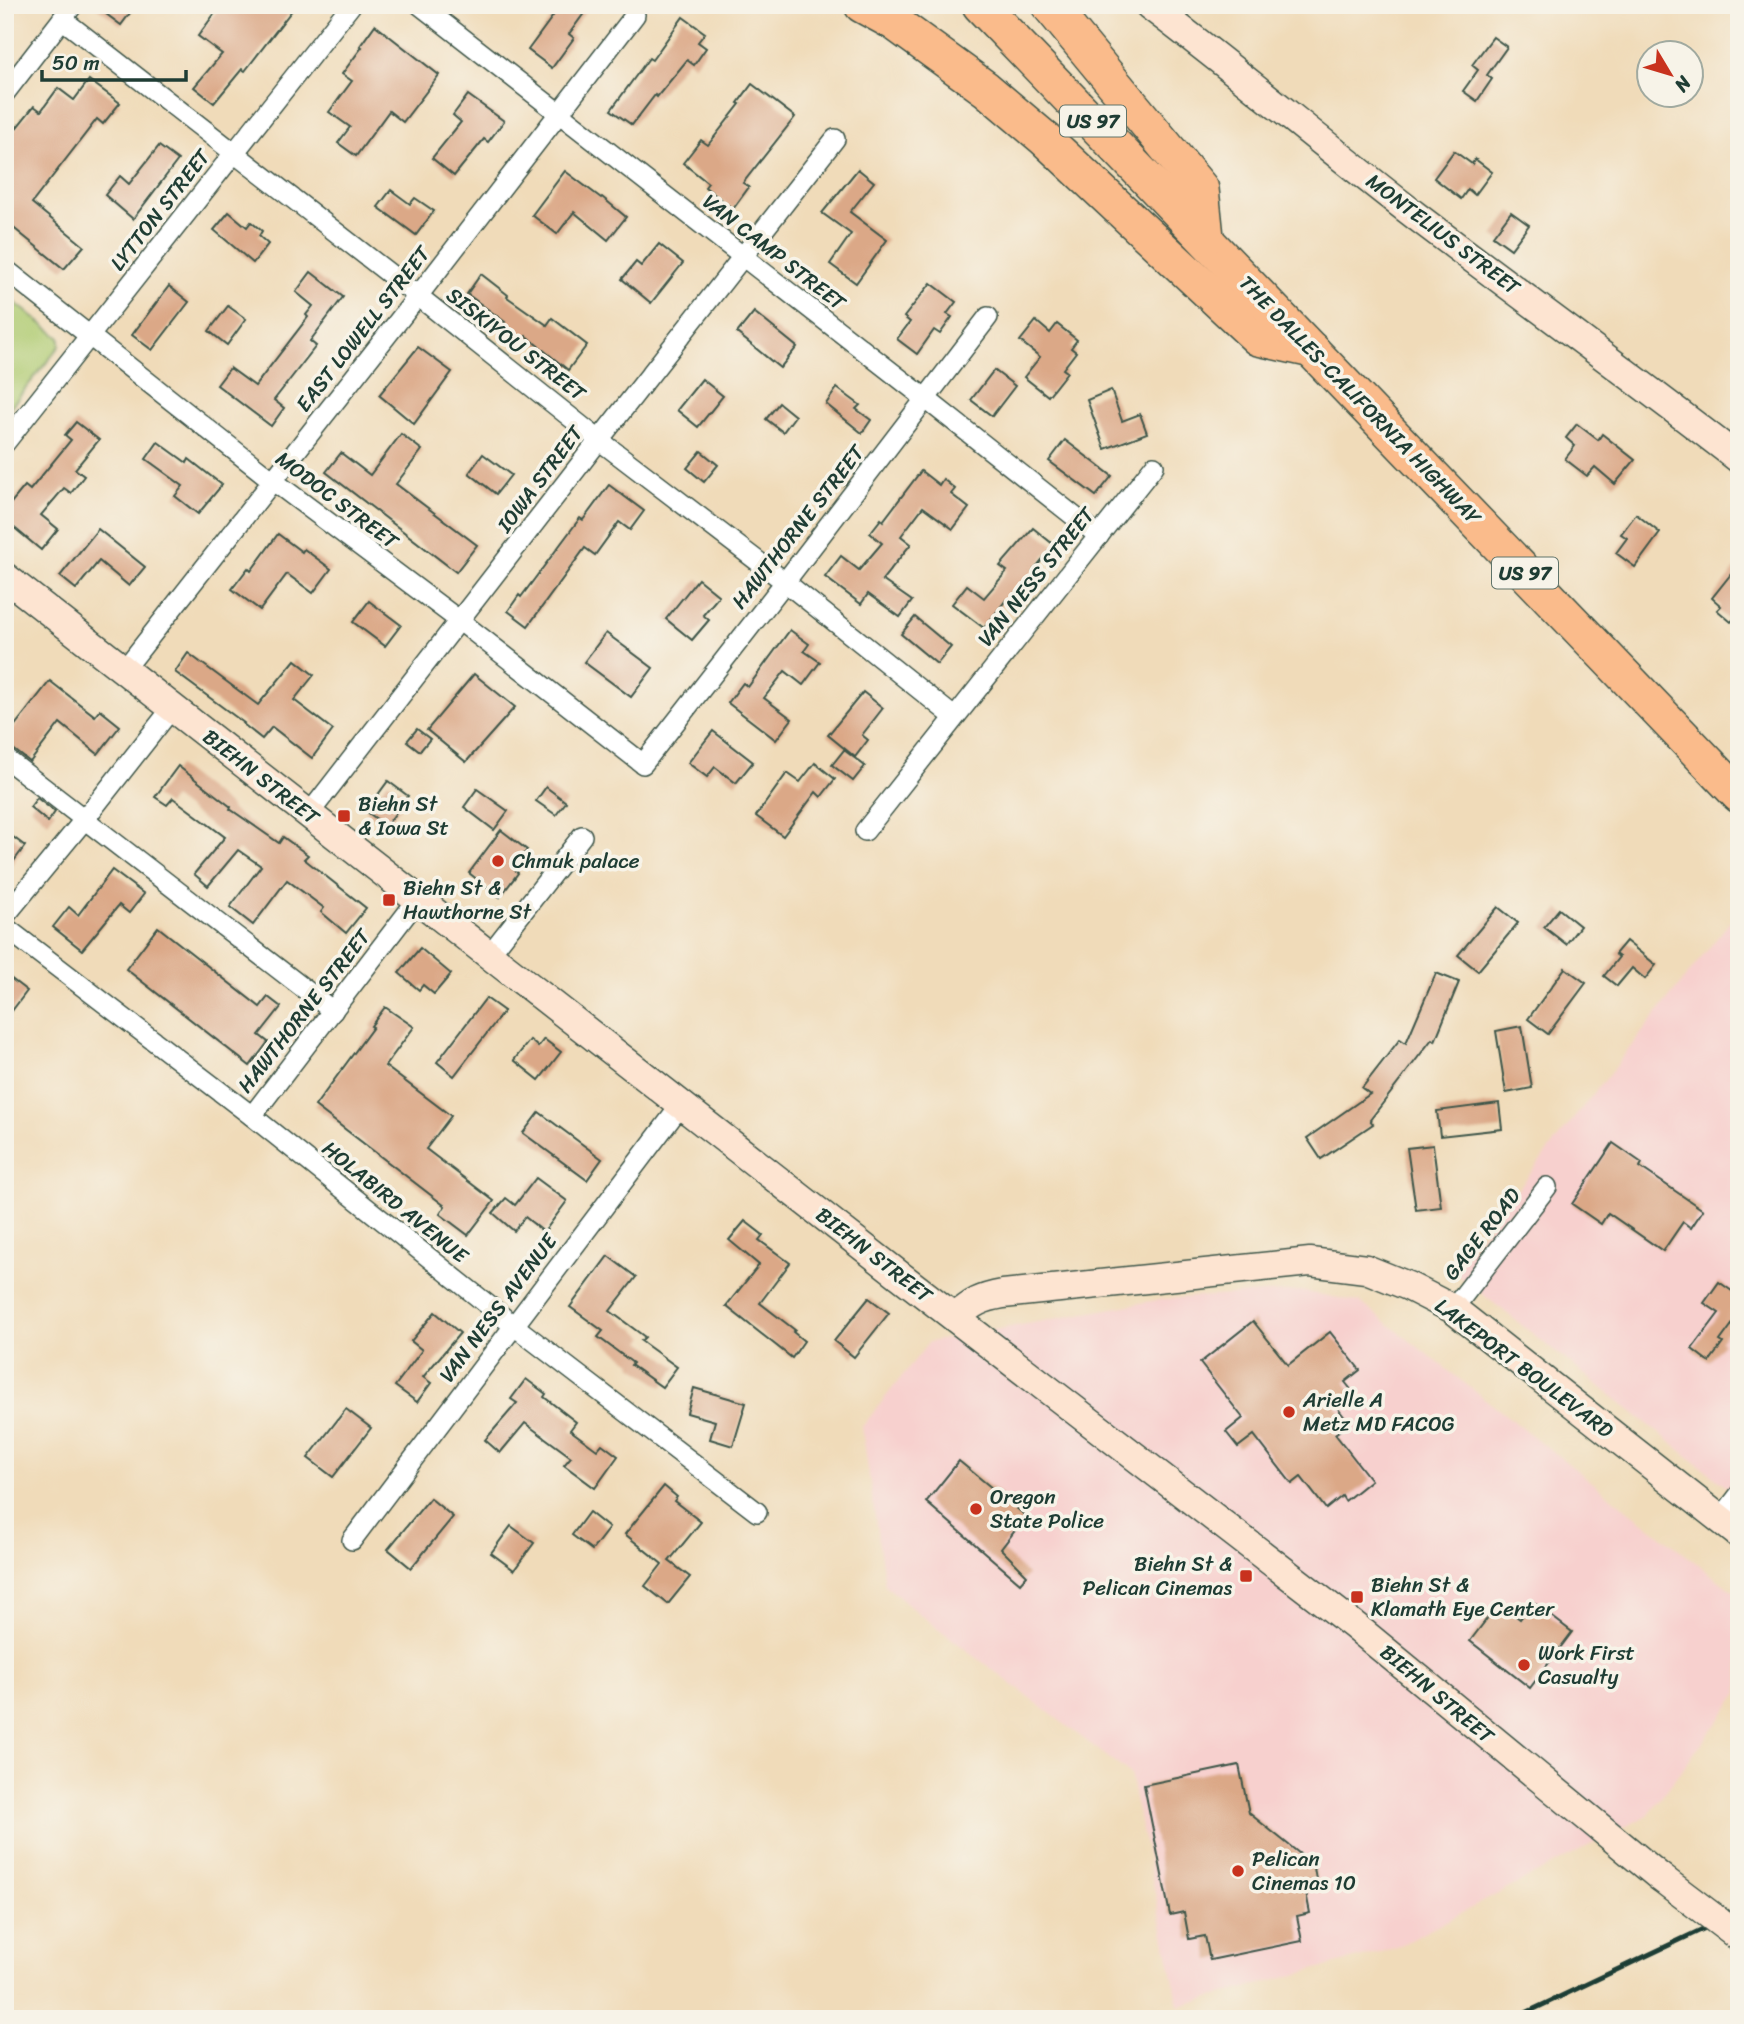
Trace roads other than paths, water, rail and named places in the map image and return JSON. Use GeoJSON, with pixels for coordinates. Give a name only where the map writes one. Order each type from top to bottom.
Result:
{"type":"FeatureCollection","features":[{"type":"Feature","properties":{"kind":"highway"},"geometry":{"type":"LineString","coordinates":[[862,5],[895,23],[986,89],[1045,139],[1258,338],[1312,350]]}},
{"type":"Feature","properties":{"kind":"highway","name":"THE DALLES-CALIFORNIA HIGHWAY"},"geometry":{"type":"LineString","coordinates":[[980,5],[1206,237],[1739,795]]}},
{"type":"Feature","properties":{"kind":"highway"},"geometry":{"type":"LineString","coordinates":[[1049,5],[1201,189],[1206,237]]}},
{"type":"Feature","properties":{"kind":"street","name":"LYTTON STREET"},"geometry":{"type":"LineString","coordinates":[[5,443],[351,5]]}},
{"type":"Feature","properties":{"kind":"street","name":"VAN CAMP STREET"},"geometry":{"type":"LineString","coordinates":[[420,5],[1098,536]]}},
{"type":"Feature","properties":{"kind":"street","name":"MONTELIUS STREET"},"geometry":{"type":"LineString","coordinates":[[1149,5],[1414,214],[1739,459]]}},
{"type":"Feature","properties":{"kind":"street","name":"SISKIYOU STREET"},"geometry":{"type":"LineString","coordinates":[[68,12],[234,154],[785,582],[954,717]]}},
{"type":"Feature","properties":{"kind":"street"},"geometry":{"type":"LineString","coordinates":[[5,93],[68,12]]}},
{"type":"Feature","properties":{"kind":"street","name":"EAST LOWELL STREET"},"geometry":{"type":"LineString","coordinates":[[124,670],[635,15]]}},
{"type":"Feature","properties":{"kind":"street","name":"IOWA STREET"},"geometry":{"type":"LineString","coordinates":[[309,814],[835,139]]}},
{"type":"Feature","properties":{"kind":"street","name":"MODOC STREET"},"geometry":{"type":"LineString","coordinates":[[5,269],[272,480],[460,621],[643,764]]}},
{"type":"Feature","properties":{"kind":"street","name":"HAWTHORNE STREET"},"geometry":{"type":"LineString","coordinates":[[643,764],[988,317]]}},
{"type":"Feature","properties":{"kind":"street","name":"VAN NESS STREET"},"geometry":{"type":"LineString","coordinates":[[954,717],[1154,466]]}},
{"type":"Feature","properties":{"kind":"street","name":"BIEHN STREET"},"geometry":{"type":"LineString","coordinates":[[5,577],[681,1105],[1355,1626],[1660,1877],[1739,1937]]}},
{"type":"Feature","properties":{"kind":"street"},"geometry":{"type":"LineString","coordinates":[[5,916],[85,820],[172,708]]}},
{"type":"Feature","properties":{"kind":"street"},"geometry":{"type":"LineString","coordinates":[[865,831],[954,717]]}},
{"type":"Feature","properties":{"kind":"street"},"geometry":{"type":"LineString","coordinates":[[5,758],[332,1011]]}},
{"type":"Feature","properties":{"kind":"street"},"geometry":{"type":"LineString","coordinates":[[489,955],[582,836]]}},
{"type":"Feature","properties":{"kind":"street","name":"HAWTHORNE STREET"},"geometry":{"type":"LineString","coordinates":[[252,1116],[418,899]]}},
{"type":"Feature","properties":{"kind":"street","name":"HOLABIRD AVENUE"},"geometry":{"type":"LineString","coordinates":[[5,927],[252,1116],[513,1325],[757,1512]]}},
{"type":"Feature","properties":{"kind":"street","name":"VAN NESS AVENUE"},"geometry":{"type":"LineString","coordinates":[[352,1540],[681,1105]]}},
{"type":"Feature","properties":{"kind":"street","name":"GAGE ROAD"},"geometry":{"type":"LineString","coordinates":[[1453,1309],[1548,1187]]}},
{"type":"Feature","properties":{"kind":"street","name":"LAKEPORT BOULEVARD"},"geometry":{"type":"LineString","coordinates":[[956,1317],[983,1298],[1003,1294],[1310,1262],[1366,1269],[1453,1309],[1730,1527]]}},
{"type":"Feature","properties":{"kind":"street"},"geometry":{"type":"LineString","coordinates":[[1730,1527],[1739,1495]]}},
{"type":"Feature","properties":{"kind":"railway"},"geometry":{"type":"LineString","coordinates":[[1513,2019],[1739,1912]]}},
{"type":"Feature","properties":{"kind":"place","name":"Biehn St & Iowa St"},"geometry":{"type":"Point","coordinates":[344,816]}},
{"type":"Feature","properties":{"kind":"place","name":"Chmuk palace"},"geometry":{"type":"Point","coordinates":[498,861]}},
{"type":"Feature","properties":{"kind":"place","name":"Biehn St & Hawthorne St"},"geometry":{"type":"Point","coordinates":[389,900]}},
{"type":"Feature","properties":{"kind":"place","name":"Arielle A Metz MD FACOG"},"geometry":{"type":"Point","coordinates":[1289,1412]}},
{"type":"Feature","properties":{"kind":"place","name":"Oregon State Police"},"geometry":{"type":"Point","coordinates":[976,1509]}},
{"type":"Feature","properties":{"kind":"place","name":"Biehn St & Pelican Cinemas"},"geometry":{"type":"Point","coordinates":[1246,1576]}},
{"type":"Feature","properties":{"kind":"place","name":"Biehn St & Klamath Eye Center"},"geometry":{"type":"Point","coordinates":[1357,1597]}},
{"type":"Feature","properties":{"kind":"place","name":"Work First Casualty"},"geometry":{"type":"Point","coordinates":[1524,1665]}},
{"type":"Feature","properties":{"kind":"place","name":"Pelican Cinemas 10"},"geometry":{"type":"Point","coordinates":[1238,1871]}}]}
